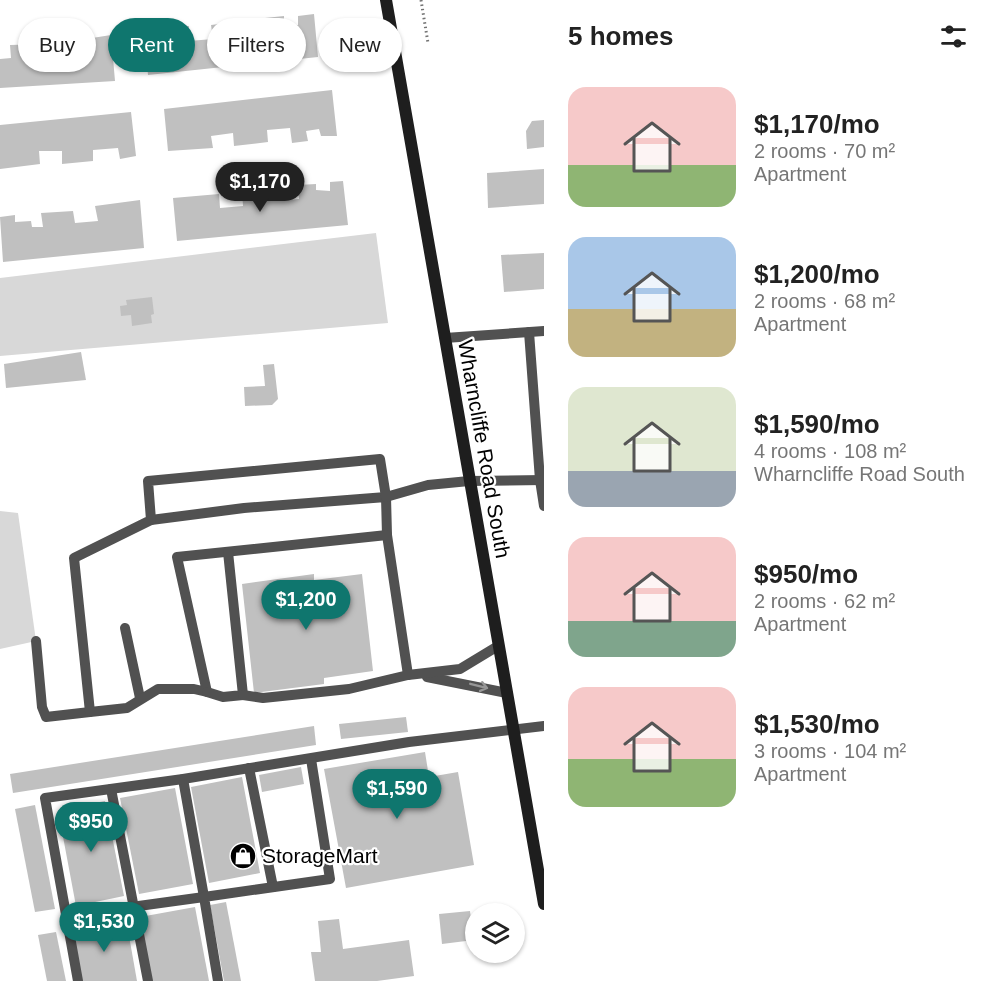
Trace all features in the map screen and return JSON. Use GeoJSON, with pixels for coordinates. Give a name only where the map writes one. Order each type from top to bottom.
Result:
{"type":"FeatureCollection","features":[{"type":"Feature","properties":{"kind":"main road","name":"Wharncliffe Road South"},"geometry":{"type":"LineString","coordinates":[[386,0],[544,904]]}},
{"type":"Feature","properties":{"kind":"lane"},"geometry":{"type":"LineString","coordinates":[[445,339],[544,331]]}},
{"type":"Feature","properties":{"kind":"lane"},"geometry":{"type":"LineString","coordinates":[[529,332],[544,506]]}},
{"type":"Feature","properties":{"kind":"lane"},"geometry":{"type":"LineString","coordinates":[[151,520],[148,481],[380,459],[386,496],[387,535],[408,675]]}},
{"type":"Feature","properties":{"kind":"lane"},"geometry":{"type":"LineString","coordinates":[[90,712],[74,558],[151,520],[244,507],[386,496],[428,485],[470,481],[542,480]]}},
{"type":"Feature","properties":{"kind":"lane"},"geometry":{"type":"LineString","coordinates":[[207,692],[177,557],[387,535]]}},
{"type":"Feature","properties":{"kind":"lane"},"geometry":{"type":"LineString","coordinates":[[228,552],[243,695]]}},
{"type":"Feature","properties":{"kind":"lane"},"geometry":{"type":"LineString","coordinates":[[125,628],[140,698]]}},
{"type":"Feature","properties":{"kind":"lane"},"geometry":{"type":"LineString","coordinates":[[36,641],[42,707],[46,717],[127,708],[158,689],[194,689],[223,697],[243,695],[263,698],[349,689],[408,675],[460,669],[498,646]]}},
{"type":"Feature","properties":{"kind":"lane"},"geometry":{"type":"LineString","coordinates":[[408,675],[462,682],[507,693]]}},
{"type":"Feature","properties":{"kind":"lane"},"geometry":{"type":"LineString","coordinates":[[78,981],[45,798],[183,779],[409,742],[544,726]]}},
{"type":"Feature","properties":{"kind":"lane"},"geometry":{"type":"LineString","coordinates":[[66,916],[330,879],[311,759]]}},
{"type":"Feature","properties":{"kind":"lane"},"geometry":{"type":"LineString","coordinates":[[249,768],[273,887]]}},
{"type":"Feature","properties":{"kind":"lane"},"geometry":{"type":"LineString","coordinates":[[183,779],[218,981]]}},
{"type":"Feature","properties":{"kind":"lane"},"geometry":{"type":"LineString","coordinates":[[111,789],[148,981]]}},
{"type":"Feature","properties":{"kind":"path"},"geometry":{"type":"LineString","coordinates":[[421,0],[428,43]]}},
{"type":"Feature","properties":{"kind":"shaded area"},"geometry":{"type":"Polygon","coordinates":[[[376,233],[388,323],[0,356],[0,278],[376,233]]]}},
{"type":"Feature","properties":{"kind":"shaded area"},"geometry":{"type":"Polygon","coordinates":[[[0,511],[18,513],[36,641],[0,649],[0,511]]]}},
{"type":"Feature","properties":{"kind":"building"},"geometry":{"type":"Polygon","coordinates":[[[314,14],[318,57],[306,58],[306,18],[298,18],[298,16],[314,14]]]}},
{"type":"Feature","properties":{"kind":"building"},"geometry":{"type":"Polygon","coordinates":[[[108,35],[108,72],[114,72],[115,81],[0,88],[0,59],[11,58],[10,45],[18,45],[18,72],[96,72],[96,37],[108,35]]]}},
{"type":"Feature","properties":{"kind":"building"},"geometry":{"type":"Polygon","coordinates":[[[195,40],[207,40],[207,69],[195,70],[195,40]]]}},
{"type":"Feature","properties":{"kind":"building"},"geometry":{"type":"Polygon","coordinates":[[[148,72],[176,72],[148,75],[148,72]]]}},
{"type":"Feature","properties":{"kind":"building"},"geometry":{"type":"Polygon","coordinates":[[[332,90],[337,136],[321,136],[319,129],[306,131],[308,141],[292,143],[290,128],[267,130],[268,142],[234,146],[233,133],[211,136],[213,148],[168,151],[164,109],[332,90]]]}},
{"type":"Feature","properties":{"kind":"building"},"geometry":{"type":"Polygon","coordinates":[[[131,112],[136,156],[120,159],[118,148],[93,150],[93,161],[62,164],[62,151],[39,151],[40,164],[0,169],[0,125],[131,112]]]}},
{"type":"Feature","properties":{"kind":"building"},"geometry":{"type":"Polygon","coordinates":[[[544,120],[544,147],[527,149],[526,131],[532,121],[544,120]]]}},
{"type":"Feature","properties":{"kind":"building"},"geometry":{"type":"Polygon","coordinates":[[[544,169],[544,204],[488,208],[487,173],[544,169]]]}},
{"type":"Feature","properties":{"kind":"building"},"geometry":{"type":"Polygon","coordinates":[[[343,181],[348,225],[177,241],[173,198],[219,194],[220,208],[243,206],[242,191],[274,188],[275,201],[299,199],[298,185],[316,184],[316,190],[330,191],[330,182],[343,181]]]}},
{"type":"Feature","properties":{"kind":"building"},"geometry":{"type":"Polygon","coordinates":[[[140,200],[144,248],[3,262],[0,217],[15,215],[15,222],[31,221],[32,227],[43,227],[41,213],[73,211],[75,223],[98,221],[95,206],[140,200]]]}},
{"type":"Feature","properties":{"kind":"building"},"geometry":{"type":"Polygon","coordinates":[[[544,253],[544,289],[504,292],[501,255],[544,253]]]}},
{"type":"Feature","properties":{"kind":"building"},"geometry":{"type":"Polygon","coordinates":[[[152,297],[154,314],[151,315],[152,323],[132,326],[131,315],[121,316],[120,306],[127,305],[126,300],[152,297]]]}},
{"type":"Feature","properties":{"kind":"building"},"geometry":{"type":"Polygon","coordinates":[[[81,352],[86,380],[6,388],[4,364],[81,352]]]}},
{"type":"Feature","properties":{"kind":"building"},"geometry":{"type":"Polygon","coordinates":[[[274,364],[278,399],[272,405],[245,406],[244,387],[265,386],[263,365],[274,364]]]}},
{"type":"Feature","properties":{"kind":"building"},"geometry":{"type":"Polygon","coordinates":[[[314,574],[314,580],[362,574],[373,671],[324,678],[324,684],[254,693],[242,584],[314,574]]]}},
{"type":"Feature","properties":{"kind":"building"},"geometry":{"type":"Polygon","coordinates":[[[406,717],[408,732],[341,739],[339,724],[406,717]]]}},
{"type":"Feature","properties":{"kind":"building"},"geometry":{"type":"Polygon","coordinates":[[[314,726],[316,745],[13,793],[10,774],[314,726]]]}},
{"type":"Feature","properties":{"kind":"building"},"geometry":{"type":"Polygon","coordinates":[[[425,752],[429,777],[458,772],[474,865],[346,888],[324,769],[425,752]]]}},
{"type":"Feature","properties":{"kind":"building"},"geometry":{"type":"Polygon","coordinates":[[[301,767],[304,784],[262,792],[259,775],[301,767]]]}},
{"type":"Feature","properties":{"kind":"building"},"geometry":{"type":"Polygon","coordinates":[[[242,777],[260,873],[209,883],[191,787],[242,777]]]}},
{"type":"Feature","properties":{"kind":"building"},"geometry":{"type":"Polygon","coordinates":[[[175,788],[193,884],[139,894],[120,798],[175,788]]]}},
{"type":"Feature","properties":{"kind":"building"},"geometry":{"type":"Polygon","coordinates":[[[105,801],[124,896],[76,906],[58,810],[105,801]]]}},
{"type":"Feature","properties":{"kind":"building"},"geometry":{"type":"Polygon","coordinates":[[[35,805],[55,909],[35,912],[15,809],[35,805]]]}},
{"type":"Feature","properties":{"kind":"building"},"geometry":{"type":"Polygon","coordinates":[[[226,902],[241,981],[224,981],[210,905],[226,902]]]}},
{"type":"Feature","properties":{"kind":"building"},"geometry":{"type":"Polygon","coordinates":[[[195,907],[209,981],[152,981],[140,917],[195,907]]]}},
{"type":"Feature","properties":{"kind":"building"},"geometry":{"type":"Polygon","coordinates":[[[465,911],[465,941],[442,944],[439,914],[465,911]]]}},
{"type":"Feature","properties":{"kind":"building"},"geometry":{"type":"Polygon","coordinates":[[[126,919],[137,981],[80,981],[70,930],[126,919]]]}},
{"type":"Feature","properties":{"kind":"building"},"geometry":{"type":"Polygon","coordinates":[[[339,919],[343,949],[409,940],[414,976],[377,981],[315,981],[311,952],[321,952],[318,921],[339,919]]]}},
{"type":"Feature","properties":{"kind":"building"},"geometry":{"type":"Polygon","coordinates":[[[56,932],[66,981],[47,981],[38,935],[56,932]]]}},
{"type":"Feature","properties":{"kind":"place","name":"StorageMart"},"geometry":{"type":"Point","coordinates":[243,856]}}]}
